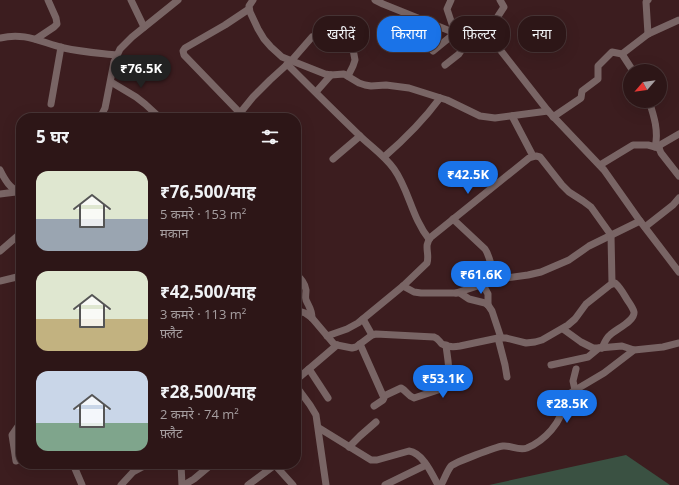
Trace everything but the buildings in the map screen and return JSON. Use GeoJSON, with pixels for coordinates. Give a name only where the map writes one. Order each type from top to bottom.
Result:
{"type":"FeatureCollection","features":[{"type":"Feature","properties":{"kind":"street"},"geometry":{"type":"LineString","coordinates":[[36,39],[57,24],[48,0]]}},
{"type":"Feature","properties":{"kind":"street"},"geometry":{"type":"LineString","coordinates":[[131,0],[144,27]]}},
{"type":"Feature","properties":{"kind":"street"},"geometry":{"type":"LineString","coordinates":[[102,113],[111,82],[114,62],[125,43],[178,0]]}},
{"type":"Feature","properties":{"kind":"street"},"geometry":{"type":"LineString","coordinates":[[235,113],[182,51],[249,9],[249,6],[253,0]]}},
{"type":"Feature","properties":{"kind":"street"},"geometry":{"type":"LineString","coordinates":[[375,0],[449,30]]}},
{"type":"Feature","properties":{"kind":"street"},"geometry":{"type":"LineString","coordinates":[[450,16],[447,9],[451,0]]}},
{"type":"Feature","properties":{"kind":"street"},"geometry":{"type":"LineString","coordinates":[[498,16],[504,7],[500,0]]}},
{"type":"Feature","properties":{"kind":"street"},"geometry":{"type":"LineString","coordinates":[[648,0],[646,2],[648,34]]}},
{"type":"Feature","properties":{"kind":"street"},"geometry":{"type":"LineString","coordinates":[[249,9],[258,29],[268,43],[282,57],[290,62],[331,75],[344,74],[365,85],[386,85],[409,88],[447,100],[480,116],[495,118],[550,114],[581,98],[582,91],[598,79],[598,66],[612,52],[622,54],[628,64]]}},
{"type":"Feature","properties":{"kind":"street"},"geometry":{"type":"LineString","coordinates":[[622,54],[648,34],[679,20]]}},
{"type":"Feature","properties":{"kind":"street"},"geometry":{"type":"LineString","coordinates":[[0,38],[24,36],[61,47],[117,55]]}},
{"type":"Feature","properties":{"kind":"street"},"geometry":{"type":"LineString","coordinates":[[240,113],[253,97],[290,62],[312,37]]}},
{"type":"Feature","properties":{"kind":"street"},"geometry":{"type":"LineString","coordinates":[[441,45],[449,38]]}},
{"type":"Feature","properties":{"kind":"street"},"geometry":{"type":"LineString","coordinates":[[51,104],[61,47]]}},
{"type":"Feature","properties":{"kind":"street"},"geometry":{"type":"LineString","coordinates":[[348,76],[355,60],[354,52]]}},
{"type":"Feature","properties":{"kind":"street"},"geometry":{"type":"LineString","coordinates":[[445,65],[460,52]]}},
{"type":"Feature","properties":{"kind":"street"},"geometry":{"type":"LineString","coordinates":[[502,52],[550,114],[604,170],[642,224],[679,272]]}},
{"type":"Feature","properties":{"kind":"street"},"geometry":{"type":"LineString","coordinates":[[290,62],[316,92],[393,167],[420,226],[429,239]]}},
{"type":"Feature","properties":{"kind":"street"},"geometry":{"type":"LineString","coordinates":[[316,92],[331,75]]}},
{"type":"Feature","properties":{"kind":"street"},"geometry":{"type":"LineString","coordinates":[[111,82],[136,97],[154,113]]}},
{"type":"Feature","properties":{"kind":"street"},"geometry":{"type":"LineString","coordinates":[[384,157],[413,131],[440,98]]}},
{"type":"Feature","properties":{"kind":"street"},"geometry":{"type":"LineString","coordinates":[[651,108],[654,117],[657,148]]}},
{"type":"Feature","properties":{"kind":"street"},"geometry":{"type":"LineString","coordinates":[[512,116],[533,156]]}},
{"type":"Feature","properties":{"kind":"street"},"geometry":{"type":"LineString","coordinates":[[657,148],[679,134]]}},
{"type":"Feature","properties":{"kind":"street"},"geometry":{"type":"LineString","coordinates":[[333,159],[360,136]]}},
{"type":"Feature","properties":{"kind":"street"},"geometry":{"type":"LineString","coordinates":[[600,166],[633,145],[648,145],[657,148],[679,176]]}},
{"type":"Feature","properties":{"kind":"street"},"geometry":{"type":"LineString","coordinates":[[327,336],[353,326],[403,286],[427,263],[428,259],[426,247],[429,239],[533,156],[540,157],[562,186],[591,207],[611,235],[612,283]]}},
{"type":"Feature","properties":{"kind":"street"},"geometry":{"type":"LineString","coordinates":[[0,170],[12,189],[16,191]]}},
{"type":"Feature","properties":{"kind":"street"},"geometry":{"type":"LineString","coordinates":[[0,194],[16,192]]}},
{"type":"Feature","properties":{"kind":"street"},"geometry":{"type":"LineString","coordinates":[[456,293],[499,279],[541,272],[569,260],[589,246],[611,235],[642,224],[672,205],[679,198]]}},
{"type":"Feature","properties":{"kind":"street"},"geometry":{"type":"LineString","coordinates":[[453,219],[485,249],[495,276],[499,279]]}},
{"type":"Feature","properties":{"kind":"street"},"geometry":{"type":"LineString","coordinates":[[0,251],[16,237]]}},
{"type":"Feature","properties":{"kind":"street"},"geometry":{"type":"LineString","coordinates":[[0,281],[16,277]]}},
{"type":"Feature","properties":{"kind":"street"},"geometry":{"type":"LineString","coordinates":[[301,280],[306,288],[306,298],[312,309],[312,318]]}},
{"type":"Feature","properties":{"kind":"street"},"geometry":{"type":"LineString","coordinates":[[301,312],[312,318],[334,344],[352,348],[372,335],[382,334],[434,336],[446,346],[460,346],[500,338],[531,343],[542,340],[563,329],[575,319],[586,304],[612,283]]}},
{"type":"Feature","properties":{"kind":"street"},"geometry":{"type":"LineString","coordinates":[[551,365],[588,356],[601,348],[608,336],[633,317],[634,314],[632,308],[618,286],[615,283],[612,283]]}},
{"type":"Feature","properties":{"kind":"street"},"geometry":{"type":"LineString","coordinates":[[483,284],[488,294],[488,305]]}},
{"type":"Feature","properties":{"kind":"street"},"geometry":{"type":"LineString","coordinates":[[403,286],[421,294],[461,293],[469,299],[488,305],[492,311],[500,338],[507,377]]}},
{"type":"Feature","properties":{"kind":"street"},"geometry":{"type":"LineString","coordinates":[[363,319],[372,335]]}},
{"type":"Feature","properties":{"kind":"street"},"geometry":{"type":"LineString","coordinates":[[563,329],[581,342],[593,348],[622,346],[634,350],[663,347],[679,343]]}},
{"type":"Feature","properties":{"kind":"street"},"geometry":{"type":"LineString","coordinates":[[360,344],[384,396]]}},
{"type":"Feature","properties":{"kind":"street"},"geometry":{"type":"LineString","coordinates":[[301,376],[337,345]]}},
{"type":"Feature","properties":{"kind":"street"},"geometry":{"type":"LineString","coordinates":[[374,406],[383,400],[384,396],[401,388],[414,398],[444,388],[447,385],[449,376],[446,346]]}},
{"type":"Feature","properties":{"kind":"street"},"geometry":{"type":"LineString","coordinates":[[319,428],[374,461],[409,451],[414,451],[421,457],[440,485],[452,466],[464,460],[497,447],[508,446],[517,449],[526,448],[541,440],[550,432],[560,417],[563,409],[563,403],[569,394],[604,373],[634,350]]}},
{"type":"Feature","properties":{"kind":"street"},"geometry":{"type":"LineString","coordinates":[[309,369],[328,398]]}},
{"type":"Feature","properties":{"kind":"street"},"geometry":{"type":"LineString","coordinates":[[576,369],[573,381],[576,390]]}},
{"type":"Feature","properties":{"kind":"street"},"geometry":{"type":"LineString","coordinates":[[301,393],[315,412],[319,428],[320,448],[326,485]]}},
{"type":"Feature","properties":{"kind":"street"},"geometry":{"type":"LineString","coordinates":[[349,447],[376,422]]}},
{"type":"Feature","properties":{"kind":"street"},"geometry":{"type":"LineString","coordinates":[[16,429],[12,435],[16,461]]}},
{"type":"Feature","properties":{"kind":"street"},"geometry":{"type":"LineString","coordinates":[[386,485],[426,465]]}},
{"type":"Feature","properties":{"kind":"street"},"geometry":{"type":"LineString","coordinates":[[75,469],[82,485]]}},
{"type":"Feature","properties":{"kind":"street"},"geometry":{"type":"LineString","coordinates":[[121,485],[134,472],[139,469]]}},
{"type":"Feature","properties":{"kind":"street"},"geometry":{"type":"LineString","coordinates":[[182,469],[183,485],[194,479],[206,469]]}},
{"type":"Feature","properties":{"kind":"street"},"geometry":{"type":"LineString","coordinates":[[248,485],[268,469]]}},
{"type":"Feature","properties":{"kind":"street"},"geometry":{"type":"LineString","coordinates":[[279,469],[294,485]]}},
{"type":"Feature","properties":{"kind":"green space"},"geometry":{"type":"Polygon","coordinates":[[[626,455],[670,485],[489,485],[626,455]]]}}]}
